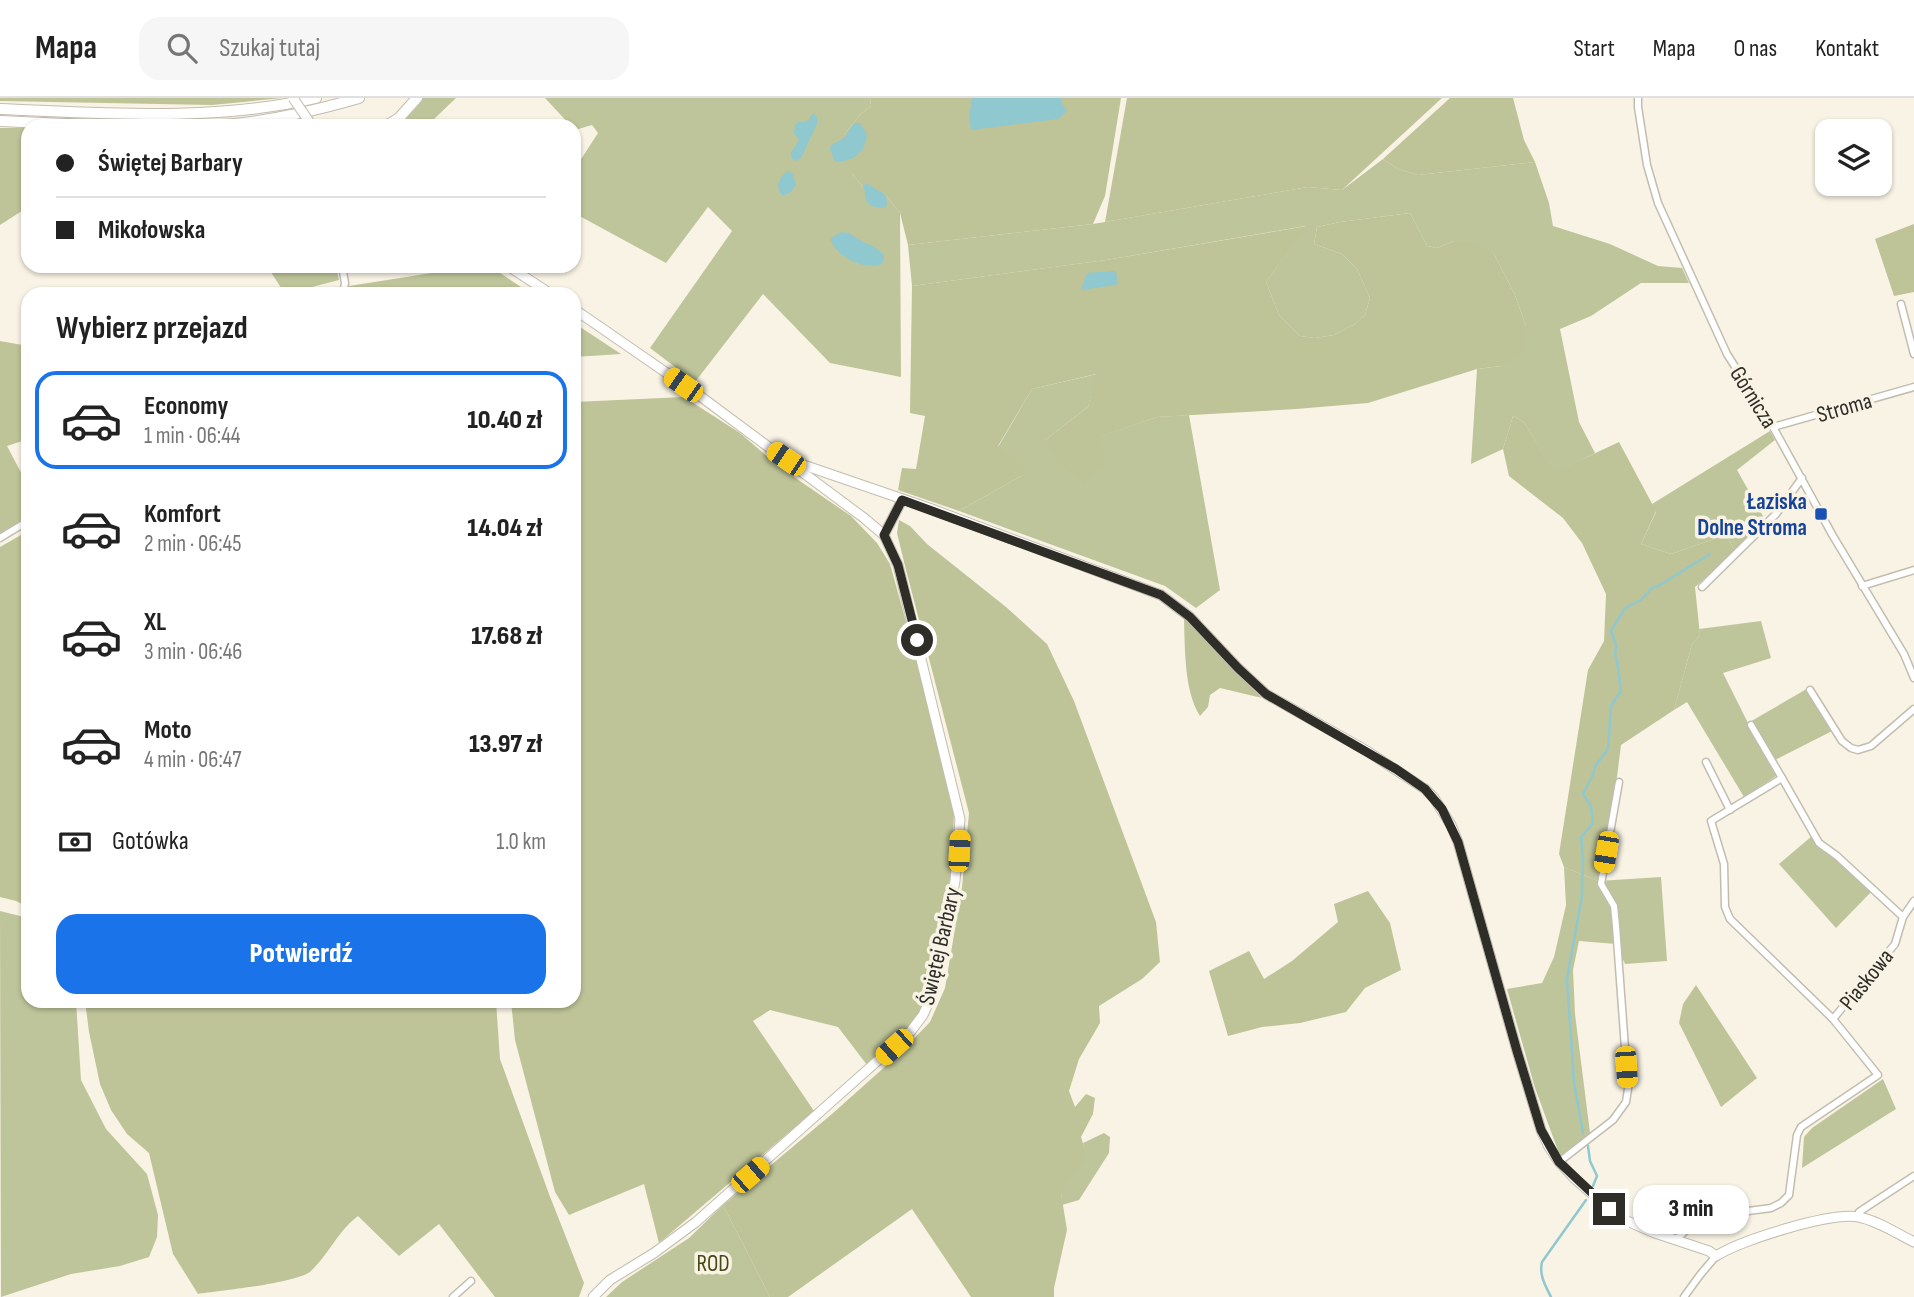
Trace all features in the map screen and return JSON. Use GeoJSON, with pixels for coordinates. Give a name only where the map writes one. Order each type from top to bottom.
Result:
{"type":"FeatureCollection","features":[{"type":"Feature","properties":{"kind":"main road"},"geometry":{"type":"LineString","coordinates":[[0,109],[119,113],[204,112],[316,98]]}},
{"type":"Feature","properties":{"kind":"main road"},"geometry":{"type":"LineString","coordinates":[[273,119],[359,98]]}},
{"type":"Feature","properties":{"kind":"main road"},"geometry":{"type":"LineString","coordinates":[[393,119],[417,98]]}},
{"type":"Feature","properties":{"kind":"main road"},"geometry":{"type":"LineString","coordinates":[[0,121],[21,122]]}},
{"type":"Feature","properties":{"kind":"street"},"geometry":{"type":"LineString","coordinates":[[293,98],[307,119]]}},
{"type":"Feature","properties":{"kind":"street","name":"Górnicza"},"geometry":{"type":"LineString","coordinates":[[1638,98],[1647,165],[1658,203],[1727,354],[1773,428],[1862,586],[1905,654],[1914,678]]}},
{"type":"Feature","properties":{"kind":"street"},"geometry":{"type":"LineString","coordinates":[[519,273],[540,287]]}},
{"type":"Feature","properties":{"kind":"street"},"geometry":{"type":"LineString","coordinates":[[1901,304],[1914,354]]}},
{"type":"Feature","properties":{"kind":"street","name":"Świętej Barbary"},"geometry":{"type":"LineString","coordinates":[[581,314],[700,396],[884,535],[898,565],[960,819],[955,881],[932,995],[923,1016],[911,1031],[845,1092],[696,1222],[654,1253],[610,1280],[593,1297]]}},
{"type":"Feature","properties":{"kind":"street","name":"Stroma"},"geometry":{"type":"LineString","coordinates":[[1773,428],[1914,387]]}},
{"type":"Feature","properties":{"kind":"street"},"geometry":{"type":"LineString","coordinates":[[786,459],[1161,595],[1190,617],[1266,694],[1367,751],[1425,789],[1442,809],[1458,842],[1541,1130],[1559,1162],[1609,1209],[1627,1221],[1716,1256]]}},
{"type":"Feature","properties":{"kind":"street"},"geometry":{"type":"LineString","coordinates":[[1702,587],[1776,514],[1802,478]]}},
{"type":"Feature","properties":{"kind":"street"},"geometry":{"type":"LineString","coordinates":[[884,535],[902,500]]}},
{"type":"Feature","properties":{"kind":"street"},"geometry":{"type":"LineString","coordinates":[[0,538],[21,525]]}},
{"type":"Feature","properties":{"kind":"street"},"geometry":{"type":"LineString","coordinates":[[1862,586],[1914,570]]}},
{"type":"Feature","properties":{"kind":"street"},"geometry":{"type":"LineString","coordinates":[[1810,690],[1842,741],[1858,750],[1871,746],[1914,709]]}},
{"type":"Feature","properties":{"kind":"street"},"geometry":{"type":"LineString","coordinates":[[1751,725],[1819,843],[1837,856],[1903,917]]}},
{"type":"Feature","properties":{"kind":"street"},"geometry":{"type":"LineString","coordinates":[[1706,762],[1730,810]]}},
{"type":"Feature","properties":{"kind":"street"},"geometry":{"type":"LineString","coordinates":[[1675,1240],[1690,1227],[1718,1215],[1771,1208],[1781,1203],[1788,1195],[1797,1135],[1801,1127],[1878,1075],[1833,1019],[1730,919],[1725,907],[1724,864],[1711,821],[1782,778]]}},
{"type":"Feature","properties":{"kind":"street"},"geometry":{"type":"LineString","coordinates":[[1559,1162],[1614,1119],[1626,1102],[1628,1089],[1614,906],[1601,884],[1619,782]]}},
{"type":"Feature","properties":{"kind":"street","name":"Piaskowa"},"geometry":{"type":"LineString","coordinates":[[1833,1019],[1895,944],[1903,917],[1914,901]]}},
{"type":"Feature","properties":{"kind":"street"},"geometry":{"type":"LineString","coordinates":[[1857,1217],[1865,1208],[1914,1177]]}},
{"type":"Feature","properties":{"kind":"street"},"geometry":{"type":"LineString","coordinates":[[1684,1297],[1716,1256],[1734,1246],[1825,1219],[1839,1216],[1857,1217],[1874,1222],[1914,1242]]}},
{"type":"Feature","properties":{"kind":"street"},"geometry":{"type":"LineString","coordinates":[[453,1297],[471,1281]]}},
{"type":"Feature","properties":{"kind":"green space"},"geometry":{"type":"Polygon","coordinates":[[[0,98],[283,98],[212,105],[0,101],[0,98]]]}},
{"type":"Feature","properties":{"kind":"green space"},"geometry":{"type":"Polygon","coordinates":[[[423,98],[456,98],[434,119],[403,119],[423,98]]]}},
{"type":"Feature","properties":{"kind":"green space"},"geometry":{"type":"Polygon","coordinates":[[[545,98],[870,98],[871,106],[844,135],[852,174],[867,191],[885,194],[900,213],[901,377],[830,363],[763,294],[695,382],[650,348],[732,231],[708,207],[666,263],[581,217],[581,159],[598,133],[592,125],[581,128],[581,119],[564,119],[545,98]]]}},
{"type":"Feature","properties":{"kind":"green space"},"geometry":{"type":"Polygon","coordinates":[[[870,98],[1121,98],[1105,196],[1093,224],[908,245],[900,213],[885,194],[867,191],[852,174],[843,155],[844,135],[871,106],[870,98]]]}},
{"type":"Feature","properties":{"kind":"green space"},"geometry":{"type":"Polygon","coordinates":[[[1127,98],[1442,98],[1342,190],[1308,187],[1105,222],[1127,98]]]}},
{"type":"Feature","properties":{"kind":"green space"},"geometry":{"type":"Polygon","coordinates":[[[1450,98],[1513,98],[1524,140],[1535,162],[1418,175],[1398,169],[1383,159],[1450,98]]]}},
{"type":"Feature","properties":{"kind":"green space"},"geometry":{"type":"Polygon","coordinates":[[[0,128],[21,128],[21,212],[0,225],[0,128]]]}},
{"type":"Feature","properties":{"kind":"green space"},"geometry":{"type":"Polygon","coordinates":[[[1383,159],[1398,169],[1418,175],[1535,162],[1549,203],[1553,226],[1610,244],[1658,266],[1682,268],[1689,283],[1641,283],[1591,316],[1560,329],[1579,422],[1595,453],[1555,473],[1524,422],[1513,416],[1503,449],[1471,464],[1477,369],[1501,366],[1526,326],[1515,295],[1494,254],[1454,241],[1437,248],[1427,246],[1410,213],[1317,227],[1314,244],[1342,254],[1357,269],[1370,298],[1365,315],[1355,324],[1334,335],[1315,338],[1300,336],[1279,315],[1266,282],[1306,226],[1106,260],[912,286],[908,245],[1093,224],[1308,187],[1342,190],[1383,159]]]}},
{"type":"Feature","properties":{"kind":"green space"},"geometry":{"type":"Polygon","coordinates":[[[1410,213],[1427,246],[1437,248],[1454,241],[1475,242],[1494,254],[1515,295],[1526,326],[1522,353],[1501,366],[1477,369],[1368,403],[1157,417],[1102,436],[1105,467],[1084,483],[1057,462],[1045,440],[1088,407],[1096,374],[1032,389],[998,446],[1025,467],[1021,476],[959,511],[898,490],[902,468],[916,469],[925,416],[910,413],[912,286],[1106,260],[1307,226],[1266,282],[1279,315],[1300,336],[1315,338],[1334,335],[1355,324],[1365,315],[1370,298],[1357,269],[1342,254],[1314,244],[1317,227],[1410,213]]]}},
{"type":"Feature","properties":{"kind":"green space"},"geometry":{"type":"Polygon","coordinates":[[[1914,224],[1914,292],[1894,296],[1875,239],[1914,224]]]}},
{"type":"Feature","properties":{"kind":"green space"},"geometry":{"type":"Polygon","coordinates":[[[272,273],[338,273],[339,280],[312,287],[280,287],[272,273]]]}},
{"type":"Feature","properties":{"kind":"green space"},"geometry":{"type":"Polygon","coordinates":[[[432,273],[500,273],[521,287],[349,287],[432,273]]]}},
{"type":"Feature","properties":{"kind":"green space"},"geometry":{"type":"Polygon","coordinates":[[[581,328],[621,354],[581,357],[581,328]]]}},
{"type":"Feature","properties":{"kind":"green space"},"geometry":{"type":"Polygon","coordinates":[[[0,341],[21,345],[21,441],[7,446],[21,473],[21,521],[0,533],[0,341]]]}},
{"type":"Feature","properties":{"kind":"green space"},"geometry":{"type":"Polygon","coordinates":[[[1097,374],[1088,407],[1045,440],[1101,436],[1157,417],[1189,415],[1220,590],[1196,608],[1165,586],[959,511],[1021,476],[1005,452],[998,447],[1032,389],[1097,374]]]}},
{"type":"Feature","properties":{"kind":"green space"},"geometry":{"type":"Polygon","coordinates":[[[684,397],[740,433],[778,466],[851,516],[877,543],[890,564],[954,814],[951,885],[929,984],[918,1018],[867,1065],[838,1027],[770,1010],[753,1021],[814,1111],[659,1243],[644,1184],[569,1215],[555,1192],[515,1040],[512,1008],[581,1008],[581,402],[684,397]]]}},
{"type":"Feature","properties":{"kind":"green space"},"geometry":{"type":"Polygon","coordinates":[[[1513,416],[1524,422],[1555,472],[1619,442],[1656,511],[1641,544],[1671,554],[1726,535],[1735,551],[1695,587],[1700,635],[1692,644],[1674,710],[1621,745],[1604,880],[1598,881],[1564,867],[1559,854],[1588,670],[1604,641],[1606,594],[1582,543],[1563,518],[1509,476],[1503,449],[1513,416]]]}},
{"type":"Feature","properties":{"kind":"green space"},"geometry":{"type":"Polygon","coordinates":[[[1770,431],[1775,440],[1737,470],[1764,518],[1735,551],[1726,535],[1671,554],[1641,544],[1656,512],[1652,504],[1770,431]]]}},
{"type":"Feature","properties":{"kind":"green space"},"geometry":{"type":"Polygon","coordinates":[[[899,520],[910,526],[927,544],[1006,607],[1047,644],[1074,701],[1156,922],[1160,962],[1142,979],[1099,1006],[1100,1023],[1079,1059],[1069,1091],[1075,1107],[1086,1094],[1095,1098],[1093,1114],[1081,1137],[1087,1156],[1061,1193],[1067,1230],[1054,1297],[971,1297],[912,1209],[788,1297],[770,1297],[723,1205],[898,1055],[930,1022],[945,988],[962,887],[969,813],[897,533],[899,520]]]}},
{"type":"Feature","properties":{"kind":"green space"},"geometry":{"type":"Polygon","coordinates":[[[21,535],[21,904],[0,897],[0,547],[21,535]]]}},
{"type":"Feature","properties":{"kind":"green space"},"geometry":{"type":"Polygon","coordinates":[[[1184,618],[1262,698],[1220,688],[1210,695],[1208,707],[1200,716],[1188,682],[1184,618]]]}},
{"type":"Feature","properties":{"kind":"green space"},"geometry":{"type":"Polygon","coordinates":[[[1761,621],[1771,658],[1723,673],[1748,723],[1810,687],[1836,729],[1773,761],[1779,774],[1744,797],[1687,702],[1674,710],[1692,644],[1700,635],[1699,629],[1761,621]]]}},
{"type":"Feature","properties":{"kind":"green space"},"geometry":{"type":"Polygon","coordinates":[[[1812,836],[1872,891],[1836,928],[1779,864],[1812,836]]]}},
{"type":"Feature","properties":{"kind":"green space"},"geometry":{"type":"Polygon","coordinates":[[[1564,867],[1598,881],[1661,877],[1667,961],[1625,964],[1616,944],[1579,941],[1573,970],[1575,1014],[1590,1133],[1560,1156],[1535,1088],[1507,989],[1542,983],[1554,957],[1566,905],[1564,867]]]}},
{"type":"Feature","properties":{"kind":"green space"},"geometry":{"type":"Polygon","coordinates":[[[1368,891],[1390,923],[1401,970],[1365,988],[1346,1012],[1228,1036],[1209,971],[1249,951],[1264,979],[1292,961],[1338,922],[1334,904],[1368,891]]]}},
{"type":"Feature","properties":{"kind":"green space"},"geometry":{"type":"Polygon","coordinates":[[[0,911],[21,916],[21,1008],[76,1008],[81,1080],[106,1129],[147,1174],[158,1215],[157,1237],[149,1257],[120,1266],[71,1274],[1,1297],[0,911]]]}},
{"type":"Feature","properties":{"kind":"green space"},"geometry":{"type":"Polygon","coordinates":[[[1696,985],[1757,1078],[1721,1107],[1679,1023],[1683,1004],[1696,985]]]}},
{"type":"Feature","properties":{"kind":"green space"},"geometry":{"type":"Polygon","coordinates":[[[86,1008],[496,1008],[500,1059],[584,1283],[579,1297],[495,1297],[439,1224],[399,1256],[358,1216],[311,1271],[304,1275],[275,1283],[198,1294],[173,1254],[149,1153],[127,1134],[111,1110],[100,1084],[86,1008]]]}},
{"type":"Feature","properties":{"kind":"green space"},"geometry":{"type":"Polygon","coordinates":[[[1883,1079],[1896,1109],[1802,1168],[1804,1137],[1812,1128],[1883,1079]]]}},
{"type":"Feature","properties":{"kind":"green space"},"geometry":{"type":"Polygon","coordinates":[[[1104,1133],[1110,1137],[1109,1153],[1079,1200],[1062,1205],[1061,1192],[1086,1156],[1083,1143],[1104,1133]]]}},
{"type":"Feature","properties":{"kind":"green space","name":"ROD"},"geometry":{"type":"Polygon","coordinates":[[[723,1205],[770,1297],[606,1297],[622,1282],[689,1238],[723,1205]]]}},
{"type":"Feature","properties":{"kind":"water"},"geometry":{"type":"Polygon","coordinates":[[[972,98],[1062,98],[1061,102],[1067,111],[1058,119],[971,130],[969,117],[972,98]]]}},
{"type":"Feature","properties":{"kind":"water"},"geometry":{"type":"Polygon","coordinates":[[[814,113],[817,124],[801,158],[797,161],[792,159],[791,153],[799,140],[794,133],[795,125],[798,122],[806,122],[814,113]]]}},
{"type":"Feature","properties":{"kind":"water"},"geometry":{"type":"Polygon","coordinates":[[[854,123],[860,123],[867,134],[864,147],[853,158],[835,162],[831,145],[844,138],[854,123]]]}},
{"type":"Feature","properties":{"kind":"water"},"geometry":{"type":"Polygon","coordinates":[[[788,171],[793,174],[796,185],[791,192],[783,196],[779,183],[788,171]]]}},
{"type":"Feature","properties":{"kind":"water"},"geometry":{"type":"Polygon","coordinates":[[[866,183],[886,195],[887,206],[880,208],[869,204],[863,186],[866,183]]]}},
{"type":"Feature","properties":{"kind":"water"},"geometry":{"type":"Polygon","coordinates":[[[841,232],[849,233],[873,246],[883,254],[882,264],[859,264],[845,257],[830,239],[841,232]]]}},
{"type":"Feature","properties":{"kind":"water"},"geometry":{"type":"Polygon","coordinates":[[[1116,272],[1116,285],[1081,290],[1087,273],[1116,272]]]}},
{"type":"Feature","properties":{"kind":"waterway"},"geometry":{"type":"LineString","coordinates":[[1583,1133],[1574,1083],[1567,979],[1582,896],[1581,837],[1593,823],[1591,806],[1583,794],[1596,765],[1608,749],[1611,706],[1621,691],[1616,645],[1611,631],[1625,608],[1641,600],[1652,588],[1710,554]]}},
{"type":"Feature","properties":{"kind":"waterway"},"geometry":{"type":"LineString","coordinates":[[1588,1146],[1590,1161],[1597,1176],[1593,1186]]}},
{"type":"Feature","properties":{"kind":"waterway"},"geometry":{"type":"LineString","coordinates":[[1551,1297],[1542,1276],[1542,1262],[1586,1200]]}},
{"type":"Feature","properties":{"kind":"place","name":"Łaziska Dolne Stroma"},"geometry":{"type":"Point","coordinates":[1821,514]}},
{"type":"Feature","properties":{"kind":"route"},"geometry":{"type":"LineString","coordinates":[[917,640],[898,565],[884,535],[902,500],[1161,595],[1190,617],[1266,694],[1367,751],[1425,789],[1442,809],[1458,842],[1541,1130],[1559,1162],[1609,1209]]}}]}
